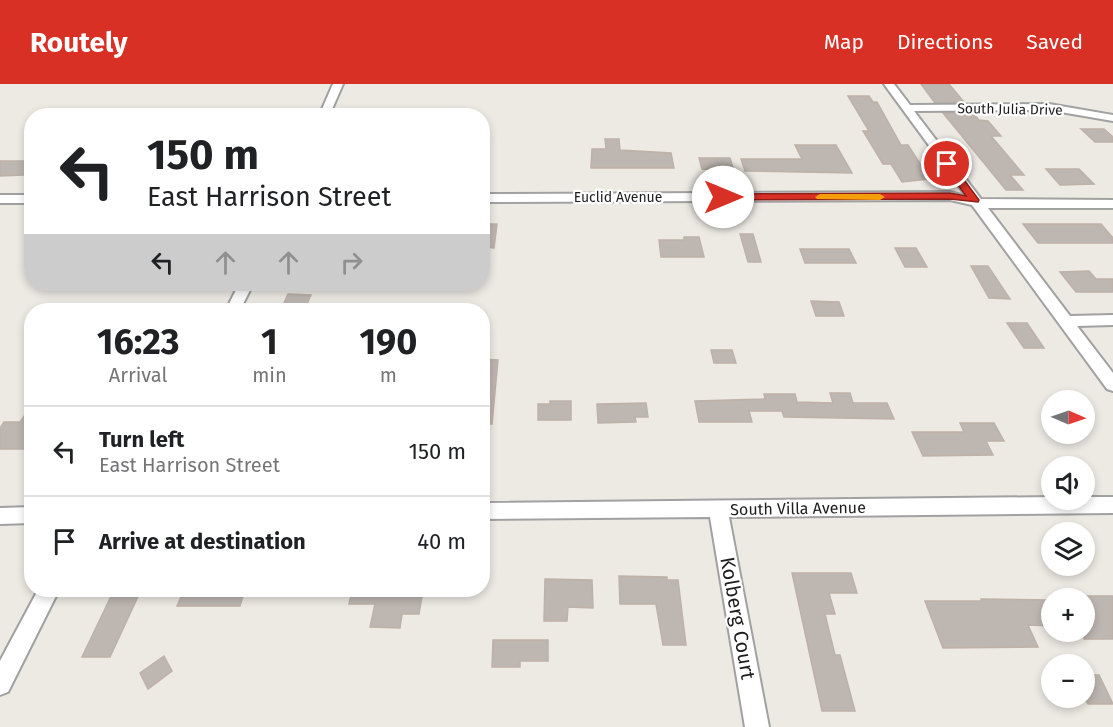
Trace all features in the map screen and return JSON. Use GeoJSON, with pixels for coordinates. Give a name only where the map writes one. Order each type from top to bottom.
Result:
{"type":"FeatureCollection","features":[{"type":"Feature","properties":{"kind":"street"},"geometry":{"type":"LineString","coordinates":[[328,108],[338,84]]}},
{"type":"Feature","properties":{"kind":"street"},"geometry":{"type":"LineString","coordinates":[[889,84],[1113,385]]}},
{"type":"Feature","properties":{"kind":"street","name":"South Julia Drive"},"geometry":{"type":"LineString","coordinates":[[907,108],[1048,107],[1113,118]]}},
{"type":"Feature","properties":{"kind":"street","name":"Euclid Avenue"},"geometry":{"type":"LineString","coordinates":[[490,198],[950,196],[990,205],[1113,204]]}},
{"type":"Feature","properties":{"kind":"street"},"geometry":{"type":"LineString","coordinates":[[0,199],[24,199]]}},
{"type":"Feature","properties":{"kind":"street"},"geometry":{"type":"LineString","coordinates":[[1065,321],[1113,320]]}},
{"type":"Feature","properties":{"kind":"street","name":"South Villa Avenue"},"geometry":{"type":"LineString","coordinates":[[490,511],[1113,505]]}},
{"type":"Feature","properties":{"kind":"street","name":"Kolberg Court"},"geometry":{"type":"LineString","coordinates":[[718,509],[757,727]]}},
{"type":"Feature","properties":{"kind":"street"},"geometry":{"type":"LineString","coordinates":[[0,516],[24,515]]}},
{"type":"Feature","properties":{"kind":"street"},"geometry":{"type":"LineString","coordinates":[[0,684],[45,597]]}},
{"type":"Feature","properties":{"kind":"building"},"geometry":{"type":"Polygon","coordinates":[[[921,84],[949,84],[964,102],[935,103],[921,84]]]}},
{"type":"Feature","properties":{"kind":"building"},"geometry":{"type":"Polygon","coordinates":[[[848,96],[869,96],[873,102],[877,102],[901,145],[908,145],[930,179],[902,182],[891,164],[883,164],[863,131],[869,131],[848,96]]]}},
{"type":"Feature","properties":{"kind":"building"},"geometry":{"type":"Polygon","coordinates":[[[943,113],[973,113],[979,120],[988,121],[1001,136],[991,136],[1024,175],[1010,175],[1023,190],[1006,190],[943,113]]]}},
{"type":"Feature","properties":{"kind":"building"},"geometry":{"type":"Polygon","coordinates":[[[1081,129],[1104,129],[1113,137],[1113,142],[1095,142],[1081,129]]]}},
{"type":"Feature","properties":{"kind":"building"},"geometry":{"type":"Polygon","coordinates":[[[605,139],[619,139],[620,150],[671,153],[674,168],[591,168],[592,149],[606,149],[605,139]]]}},
{"type":"Feature","properties":{"kind":"building"},"geometry":{"type":"Polygon","coordinates":[[[795,145],[836,145],[852,173],[745,171],[741,159],[802,159],[795,145]]]}},
{"type":"Feature","properties":{"kind":"building"},"geometry":{"type":"Polygon","coordinates":[[[699,158],[730,158],[734,171],[702,169],[699,158]]]}},
{"type":"Feature","properties":{"kind":"building"},"geometry":{"type":"Polygon","coordinates":[[[0,161],[24,161],[24,175],[0,176],[0,161]]]}},
{"type":"Feature","properties":{"kind":"building"},"geometry":{"type":"Polygon","coordinates":[[[1046,169],[1079,169],[1094,184],[1060,185],[1046,169]]]}},
{"type":"Feature","properties":{"kind":"building"},"geometry":{"type":"Polygon","coordinates":[[[490,224],[497,224],[494,248],[490,248],[490,224]]]}},
{"type":"Feature","properties":{"kind":"building"},"geometry":{"type":"Polygon","coordinates":[[[1023,224],[1101,224],[1113,238],[1113,243],[1038,243],[1023,224]]]}},
{"type":"Feature","properties":{"kind":"building"},"geometry":{"type":"Polygon","coordinates":[[[740,234],[753,234],[761,262],[748,262],[740,234]]]}},
{"type":"Feature","properties":{"kind":"building"},"geometry":{"type":"Polygon","coordinates":[[[684,237],[699,237],[704,257],[661,257],[659,240],[684,240],[684,237]]]}},
{"type":"Feature","properties":{"kind":"building"},"geometry":{"type":"Polygon","coordinates":[[[895,248],[916,248],[927,267],[905,267],[895,248]]]}},
{"type":"Feature","properties":{"kind":"building"},"geometry":{"type":"Polygon","coordinates":[[[800,249],[849,249],[856,263],[805,263],[800,249]]]}},
{"type":"Feature","properties":{"kind":"building"},"geometry":{"type":"Polygon","coordinates":[[[971,266],[988,266],[1010,299],[989,298],[971,266]]]}},
{"type":"Feature","properties":{"kind":"building"},"geometry":{"type":"Polygon","coordinates":[[[1089,271],[1096,279],[1113,279],[1113,292],[1076,292],[1060,272],[1089,271]]]}},
{"type":"Feature","properties":{"kind":"building"},"geometry":{"type":"Polygon","coordinates":[[[288,294],[311,295],[307,303],[284,303],[288,294]]]}},
{"type":"Feature","properties":{"kind":"building"},"geometry":{"type":"Polygon","coordinates":[[[811,301],[839,302],[844,316],[816,316],[811,301]]]}},
{"type":"Feature","properties":{"kind":"building"},"geometry":{"type":"Polygon","coordinates":[[[1007,323],[1027,323],[1044,348],[1024,348],[1007,323]]]}},
{"type":"Feature","properties":{"kind":"building"},"geometry":{"type":"Polygon","coordinates":[[[711,350],[732,350],[736,363],[714,363],[711,350]]]}},
{"type":"Feature","properties":{"kind":"building"},"geometry":{"type":"Polygon","coordinates":[[[490,359],[498,360],[492,424],[490,424],[490,359]]]}},
{"type":"Feature","properties":{"kind":"building"},"geometry":{"type":"Polygon","coordinates":[[[830,393],[850,393],[853,403],[887,403],[894,419],[784,417],[782,411],[749,411],[752,422],[699,422],[695,401],[765,399],[764,394],[795,394],[797,402],[833,403],[830,393]]]}},
{"type":"Feature","properties":{"kind":"building"},"geometry":{"type":"Polygon","coordinates":[[[550,401],[571,401],[571,420],[538,420],[538,404],[550,404],[550,401]]]}},
{"type":"Feature","properties":{"kind":"building"},"geometry":{"type":"Polygon","coordinates":[[[646,403],[648,417],[635,417],[636,422],[598,423],[597,404],[646,403]]]}},
{"type":"Feature","properties":{"kind":"building"},"geometry":{"type":"Polygon","coordinates":[[[24,416],[24,449],[0,449],[0,428],[4,422],[20,422],[24,416]]]}},
{"type":"Feature","properties":{"kind":"building"},"geometry":{"type":"Polygon","coordinates":[[[960,423],[994,423],[1004,441],[986,441],[993,455],[923,456],[912,432],[964,432],[960,423]]]}},
{"type":"Feature","properties":{"kind":"building"},"geometry":{"type":"Polygon","coordinates":[[[792,573],[851,573],[857,593],[829,593],[835,614],[825,614],[835,655],[840,655],[855,711],[822,711],[792,573]]]}},
{"type":"Feature","properties":{"kind":"building"},"geometry":{"type":"Polygon","coordinates":[[[619,576],[667,577],[667,580],[678,580],[686,645],[663,645],[656,604],[620,604],[619,576]]]}},
{"type":"Feature","properties":{"kind":"building"},"geometry":{"type":"Polygon","coordinates":[[[545,579],[592,580],[593,608],[568,607],[567,621],[544,621],[545,579]]]}},
{"type":"Feature","properties":{"kind":"building"},"geometry":{"type":"Polygon","coordinates":[[[1095,596],[1113,596],[1113,639],[1095,639],[1095,596]]]}},
{"type":"Feature","properties":{"kind":"building"},"geometry":{"type":"Polygon","coordinates":[[[111,597],[138,597],[110,657],[82,657],[111,597]]]}},
{"type":"Feature","properties":{"kind":"building"},"geometry":{"type":"Polygon","coordinates":[[[181,597],[243,597],[240,606],[177,606],[181,597]]]}},
{"type":"Feature","properties":{"kind":"building"},"geometry":{"type":"Polygon","coordinates":[[[350,597],[422,597],[419,614],[402,614],[400,628],[370,627],[375,604],[349,604],[350,597]]]}},
{"type":"Feature","properties":{"kind":"building"},"geometry":{"type":"Polygon","coordinates":[[[981,599],[1041,600],[1041,626],[1028,625],[1038,647],[943,648],[925,601],[982,601],[981,599]]]}},
{"type":"Feature","properties":{"kind":"building"},"geometry":{"type":"Polygon","coordinates":[[[493,640],[548,640],[548,661],[520,661],[520,667],[492,667],[493,640]]]}},
{"type":"Feature","properties":{"kind":"building"},"geometry":{"type":"Polygon","coordinates":[[[164,656],[172,671],[148,689],[140,673],[164,656]]]}},
{"type":"Feature","properties":{"kind":"building"},"geometry":{"type":"Polygon","coordinates":[[[1095,675],[1099,675],[1113,704],[1095,704],[1095,675]]]}},
{"type":"Feature","properties":{"kind":"slow traffic"},"geometry":{"type":"LineString","coordinates":[[820,197],[880,197]]}},
{"type":"Feature","properties":{"kind":"route"},"geometry":{"type":"LineString","coordinates":[[723,197],[950,196],[974,200],[947,164]]}}]}
